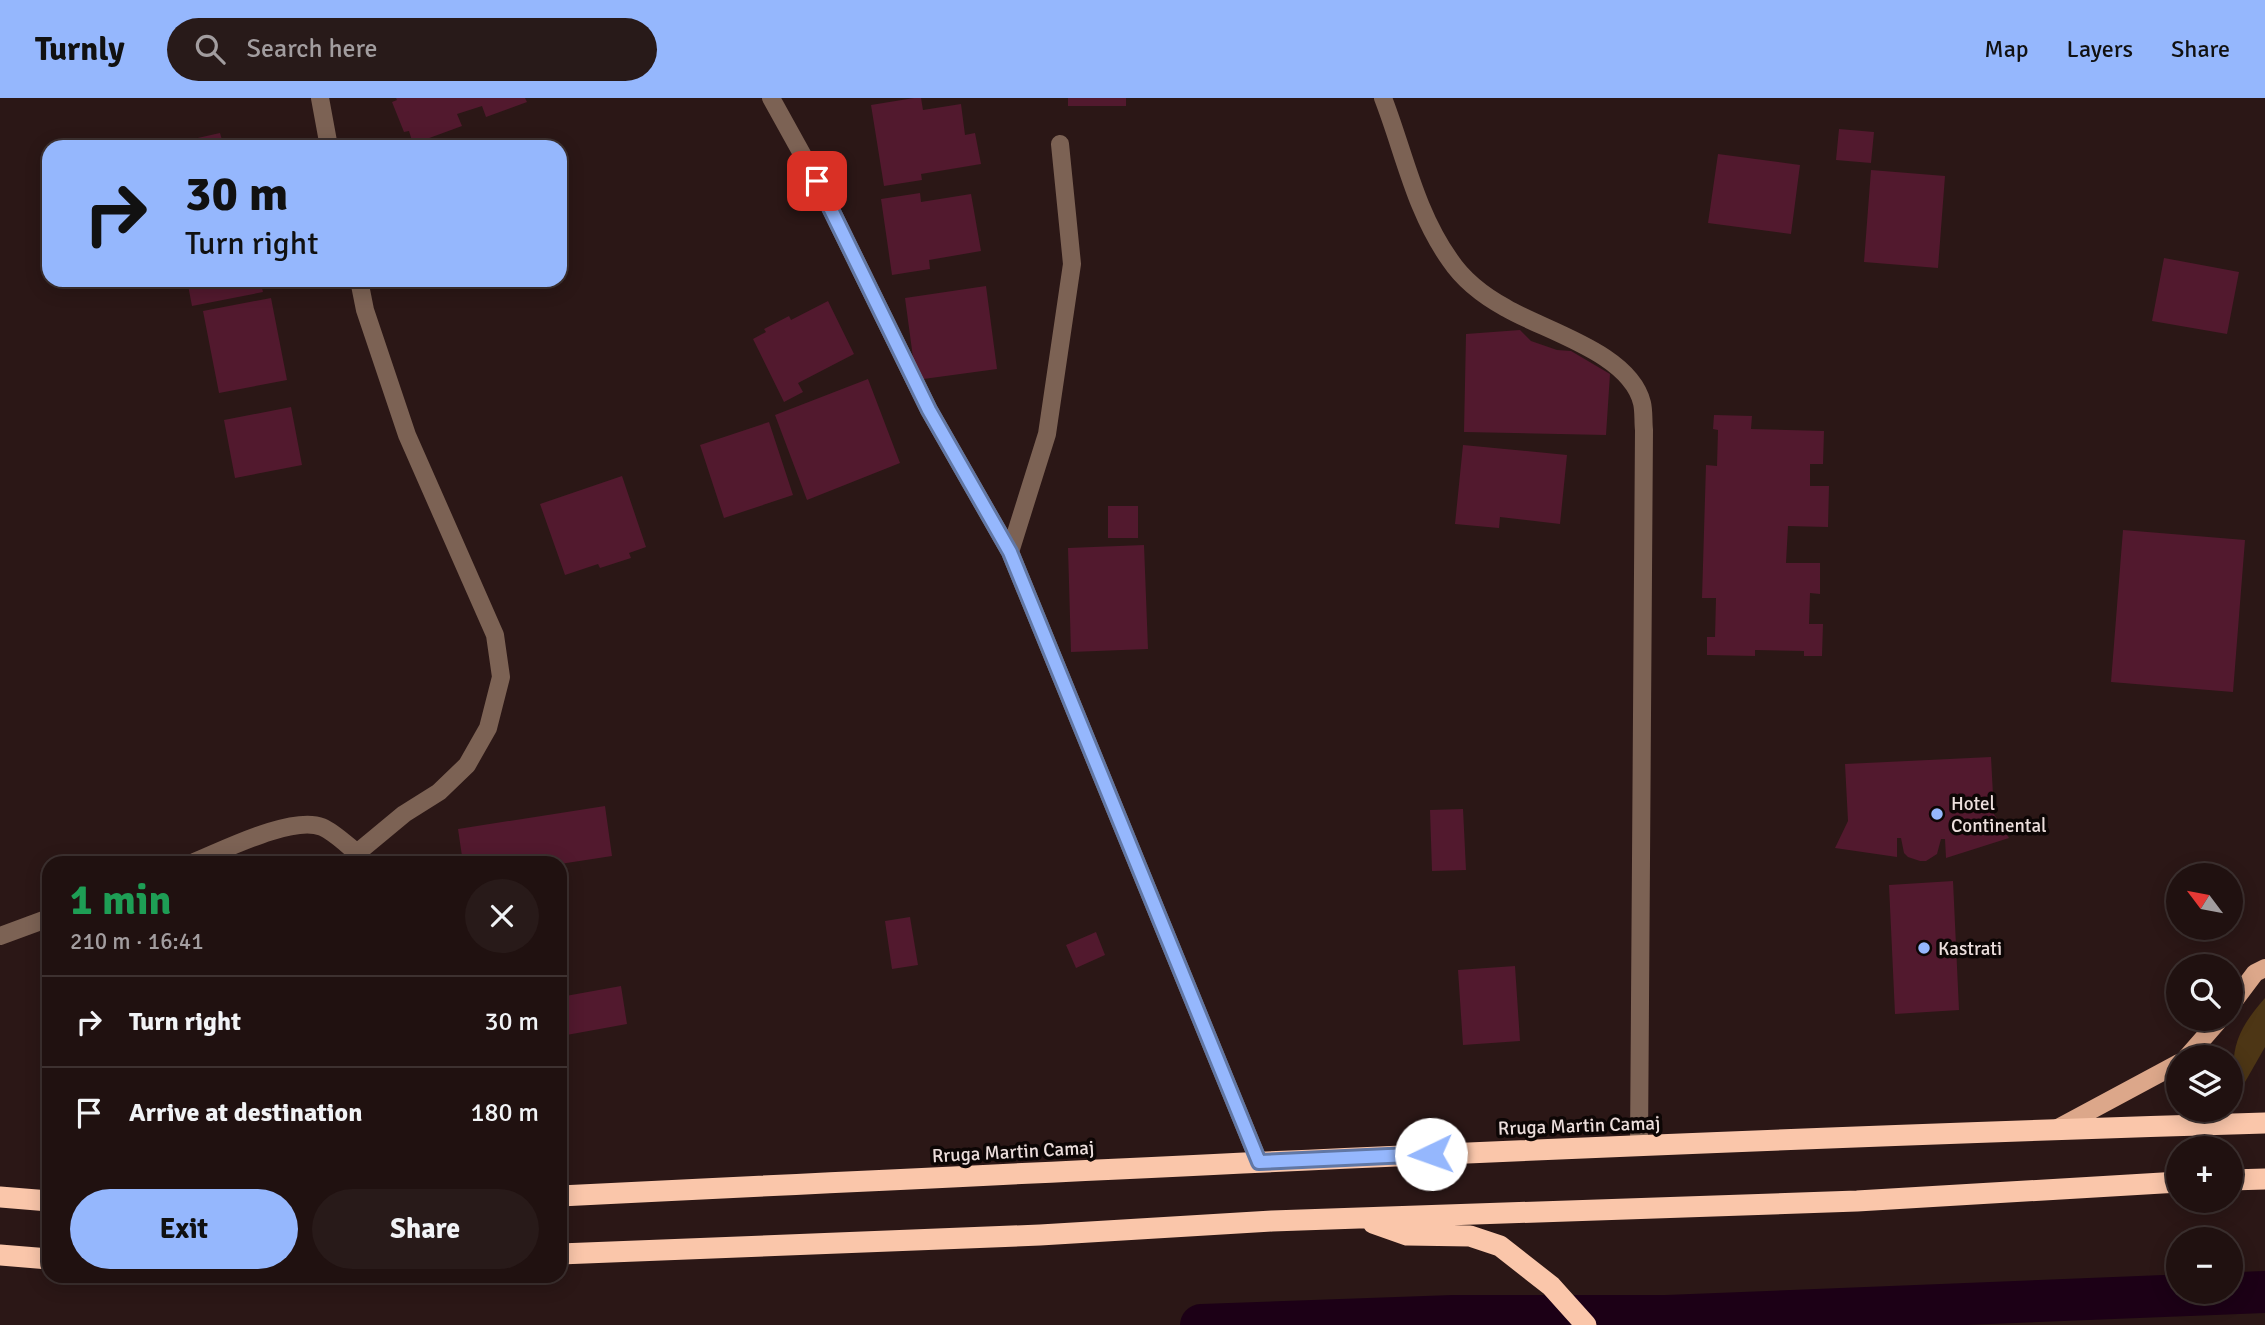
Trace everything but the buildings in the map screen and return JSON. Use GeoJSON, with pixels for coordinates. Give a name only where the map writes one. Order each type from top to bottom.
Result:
{"type":"FeatureCollection","features":[{"type":"Feature","properties":{"kind":"highway","name":"Rruga Martin Camaj"},"geometry":{"type":"LineString","coordinates":[[567,1196],[1259,1162],[2058,1128],[2265,1123]]}},
{"type":"Feature","properties":{"kind":"highway"},"geometry":{"type":"LineString","coordinates":[[2243,1180],[2265,1179]]}},
{"type":"Feature","properties":{"kind":"highway"},"geometry":{"type":"LineString","coordinates":[[567,1254],[1040,1235],[1272,1221],[1857,1200],[2166,1183]]}},
{"type":"Feature","properties":{"kind":"highway"},"geometry":{"type":"LineString","coordinates":[[0,1198],[42,1200]]}},
{"type":"Feature","properties":{"kind":"highway"},"geometry":{"type":"LineString","coordinates":[[1361,1219],[1407,1235],[1470,1236],[1490,1243],[1510,1253],[1551,1286],[1586,1325]]}},
{"type":"Feature","properties":{"kind":"highway"},"geometry":{"type":"LineString","coordinates":[[0,1255],[42,1258]]}},
{"type":"Feature","properties":{"kind":"main road"},"geometry":{"type":"LineString","coordinates":[[2243,990],[2256,974],[2265,968]]}},
{"type":"Feature","properties":{"kind":"main road"},"geometry":{"type":"LineString","coordinates":[[2197,1045],[2210,1031]]}},
{"type":"Feature","properties":{"kind":"main road"},"geometry":{"type":"LineString","coordinates":[[2058,1128],[2166,1070]]}},
{"type":"Feature","properties":{"kind":"street"},"geometry":{"type":"LineString","coordinates":[[320,98],[329,140]]}},
{"type":"Feature","properties":{"kind":"street"},"geometry":{"type":"LineString","coordinates":[[771,98],[817,181],[929,410],[1010,552],[1259,1162]]}},
{"type":"Feature","properties":{"kind":"street"},"geometry":{"type":"LineString","coordinates":[[1383,98],[1418,202],[1450,260],[1475,288],[1507,309],[1601,354],[1627,377],[1642,401],[1644,430],[1639,1146]]}},
{"type":"Feature","properties":{"kind":"street"},"geometry":{"type":"LineString","coordinates":[[1010,552],[1047,434],[1072,264],[1060,144]]}},
{"type":"Feature","properties":{"kind":"street"},"geometry":{"type":"LineString","coordinates":[[356,856],[404,814],[439,792],[467,765],[488,728],[501,677],[495,635],[407,435],[365,310],[360,287]]}},
{"type":"Feature","properties":{"kind":"street"},"geometry":{"type":"LineString","coordinates":[[210,856],[275,830],[299,824],[322,827],[352,856]]}},
{"type":"Feature","properties":{"kind":"street"},"geometry":{"type":"LineString","coordinates":[[0,936],[42,921]]}},
{"type":"Feature","properties":{"kind":"shaded area"},"geometry":{"type":"Polygon","coordinates":[[[2265,998],[2265,1047],[2243,1086],[2243,1045],[2236,1045],[2255,1010],[2265,998]]]}},
{"type":"Feature","properties":{"kind":"waterway"},"geometry":{"type":"LineString","coordinates":[[1201,1325],[1453,1316],[1666,1316],[2265,1292]]}},
{"type":"Feature","properties":{"kind":"place","name":"Hotel Continental"},"geometry":{"type":"Point","coordinates":[1937,814]}},
{"type":"Feature","properties":{"kind":"place","name":"Kastrati"},"geometry":{"type":"Point","coordinates":[1924,948]}},
{"type":"Feature","properties":{"kind":"route"},"geometry":{"type":"LineString","coordinates":[[817,181],[929,410],[1010,552],[1259,1162],[1431,1154]]}}]}
